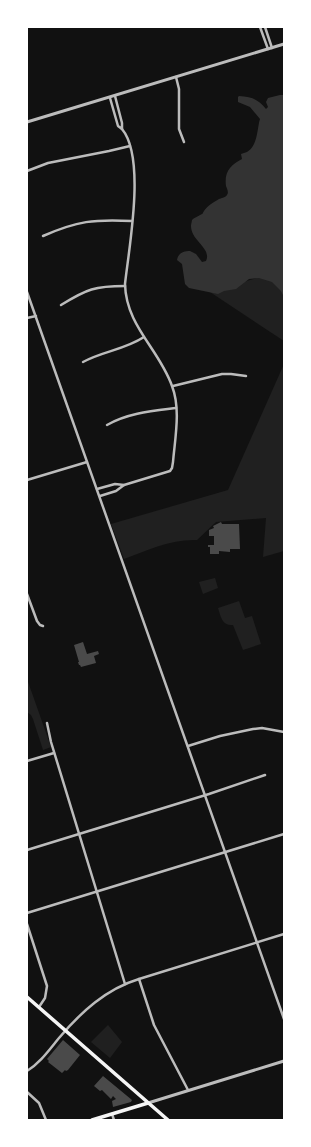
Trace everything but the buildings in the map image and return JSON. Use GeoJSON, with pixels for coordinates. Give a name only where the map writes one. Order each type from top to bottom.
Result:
{"type":"FeatureCollection","features":[{"type":"Feature","properties":{"kind":"main road"},"geometry":{"type":"LineString","coordinates":[[27,997],[168,1120]]}},
{"type":"Feature","properties":{"kind":"main road"},"geometry":{"type":"LineString","coordinates":[[92,1120],[148,1103]]}},
{"type":"Feature","properties":{"kind":"street"},"geometry":{"type":"LineString","coordinates":[[260,27],[268,49]]}},
{"type":"Feature","properties":{"kind":"street"},"geometry":{"type":"LineString","coordinates":[[265,27],[272,48]]}},
{"type":"Feature","properties":{"kind":"street"},"geometry":{"type":"LineString","coordinates":[[27,122],[284,44]]}},
{"type":"Feature","properties":{"kind":"street"},"geometry":{"type":"LineString","coordinates":[[176,77],[179,89],[179,128],[184,142]]}},
{"type":"Feature","properties":{"kind":"street"},"geometry":{"type":"LineString","coordinates":[[114,96],[122,123],[122,129]]}},
{"type":"Feature","properties":{"kind":"street"},"geometry":{"type":"LineString","coordinates":[[100,496],[116,491],[124,485],[167,473],[172,468],[176,408],[173,386],[162,365],[130,315],[125,294],[135,182],[134,162],[126,134],[118,126],[110,98]]}},
{"type":"Feature","properties":{"kind":"street"},"geometry":{"type":"LineString","coordinates":[[27,170],[56,161],[130,146]]}},
{"type":"Feature","properties":{"kind":"street"},"geometry":{"type":"LineString","coordinates":[[43,236],[65,227],[86,221],[132,221]]}},
{"type":"Feature","properties":{"kind":"street"},"geometry":{"type":"LineString","coordinates":[[61,305],[86,290],[93,288],[125,286]]}},
{"type":"Feature","properties":{"kind":"street"},"geometry":{"type":"LineString","coordinates":[[27,292],[284,1019]]}},
{"type":"Feature","properties":{"kind":"street"},"geometry":{"type":"LineString","coordinates":[[27,318],[36,316]]}},
{"type":"Feature","properties":{"kind":"street"},"geometry":{"type":"LineString","coordinates":[[83,362],[96,355],[126,346],[144,337]]}},
{"type":"Feature","properties":{"kind":"street"},"geometry":{"type":"LineString","coordinates":[[173,386],[222,374],[246,376]]}},
{"type":"Feature","properties":{"kind":"street"},"geometry":{"type":"LineString","coordinates":[[107,426],[117,419],[134,414],[176,408]]}},
{"type":"Feature","properties":{"kind":"street"},"geometry":{"type":"LineString","coordinates":[[27,480],[87,462]]}},
{"type":"Feature","properties":{"kind":"street"},"geometry":{"type":"LineString","coordinates":[[97,489],[115,484],[124,485]]}},
{"type":"Feature","properties":{"kind":"street"},"geometry":{"type":"LineString","coordinates":[[27,594],[37,622],[43,626]]}},
{"type":"Feature","properties":{"kind":"street"},"geometry":{"type":"LineString","coordinates":[[47,723],[54,753],[126,984]]}},
{"type":"Feature","properties":{"kind":"street"},"geometry":{"type":"LineString","coordinates":[[188,746],[220,736],[256,728],[284,732]]}},
{"type":"Feature","properties":{"kind":"street"},"geometry":{"type":"LineString","coordinates":[[27,761],[54,753]]}},
{"type":"Feature","properties":{"kind":"street"},"geometry":{"type":"LineString","coordinates":[[27,850],[265,775]]}},
{"type":"Feature","properties":{"kind":"street"},"geometry":{"type":"LineString","coordinates":[[27,913],[284,834]]}},
{"type":"Feature","properties":{"kind":"street"},"geometry":{"type":"LineString","coordinates":[[27,924],[47,986],[46,998],[39,1007]]}},
{"type":"Feature","properties":{"kind":"street"},"geometry":{"type":"LineString","coordinates":[[27,1071],[40,1061],[66,1031],[94,1003],[126,984],[284,934]]}},
{"type":"Feature","properties":{"kind":"street"},"geometry":{"type":"LineString","coordinates":[[139,979],[154,1025],[188,1090]]}},
{"type":"Feature","properties":{"kind":"street"},"geometry":{"type":"LineString","coordinates":[[148,1103],[284,1061]]}},
{"type":"Feature","properties":{"kind":"street"},"geometry":{"type":"LineString","coordinates":[[27,1092],[39,1103],[46,1120]]}},
{"type":"Feature","properties":{"kind":"street"},"geometry":{"type":"LineString","coordinates":[[112,1114],[114,1120]]}},
{"type":"Feature","properties":{"kind":"shaded area"},"geometry":{"type":"Polygon","coordinates":[[[284,95],[284,297],[281,291],[272,282],[259,278],[249,279],[236,289],[224,291],[218,294],[189,288],[185,284],[182,264],[177,260],[180,254],[190,251],[196,254],[202,262],[206,261],[207,256],[204,248],[194,236],[191,226],[192,220],[202,214],[211,204],[227,195],[227,172],[232,166],[242,159],[241,154],[251,149],[255,141],[260,119],[250,107],[238,102],[238,97],[244,96],[254,99],[266,109],[268,107],[266,102],[268,98],[284,95]]]}},
{"type":"Feature","properties":{"kind":"shaded area"},"geometry":{"type":"Polygon","coordinates":[[[284,270],[284,341],[210,292],[284,270]]]}},
{"type":"Feature","properties":{"kind":"shaded area"},"geometry":{"type":"Polygon","coordinates":[[[284,364],[284,551],[263,557],[266,518],[216,522],[197,540],[169,543],[124,559],[111,524],[228,490],[284,364]]]}},
{"type":"Feature","properties":{"kind":"shaded area"},"geometry":{"type":"Polygon","coordinates":[[[215,578],[218,588],[203,594],[199,582],[215,578]]]}},
{"type":"Feature","properties":{"kind":"shaded area"},"geometry":{"type":"Polygon","coordinates":[[[239,601],[245,618],[252,616],[261,644],[243,650],[233,625],[226,624],[224,622],[218,608],[239,601]]]}},
{"type":"Feature","properties":{"kind":"shaded area"},"geometry":{"type":"Polygon","coordinates":[[[27,679],[51,747],[43,750],[33,719],[27,712],[27,679]]]}},
{"type":"Feature","properties":{"kind":"shaded area"},"geometry":{"type":"Polygon","coordinates":[[[108,1025],[122,1042],[110,1058],[91,1042],[108,1025]]]}}]}
